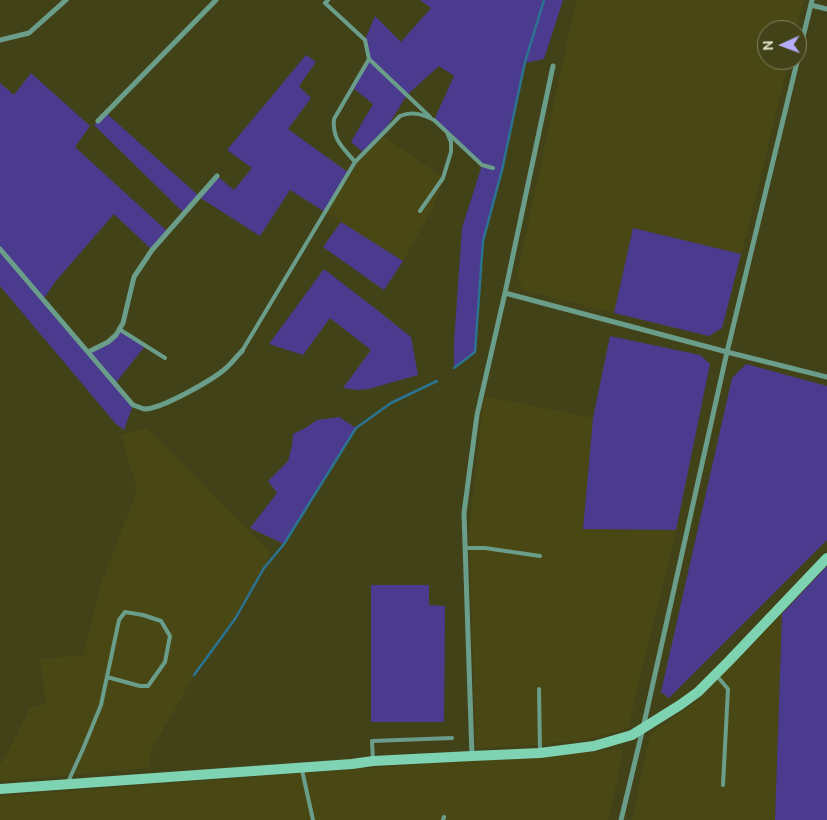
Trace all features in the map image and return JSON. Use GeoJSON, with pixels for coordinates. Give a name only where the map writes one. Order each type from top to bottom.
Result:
{"type":"FeatureCollection","features":[{"type":"Feature","properties":{"kind":"street"},"geometry":{"type":"LineString","coordinates":[[0,40],[29,33],[66,0]]}},
{"type":"Feature","properties":{"kind":"street"},"geometry":{"type":"LineString","coordinates":[[98,121],[216,0]]}},
{"type":"Feature","properties":{"kind":"street"},"geometry":{"type":"LineString","coordinates":[[621,820],[727,352],[811,3],[827,9]]}},
{"type":"Feature","properties":{"kind":"street"},"geometry":{"type":"LineString","coordinates":[[472,756],[464,512],[477,415],[553,66]]}},
{"type":"Feature","properties":{"kind":"street"},"geometry":{"type":"LineString","coordinates":[[88,352],[108,342],[116,335],[123,324],[134,277],[152,250],[217,176]]}},
{"type":"Feature","properties":{"kind":"street"},"geometry":{"type":"LineString","coordinates":[[0,248],[133,404],[145,409],[174,399],[206,383],[227,368],[242,351]]}},
{"type":"Feature","properties":{"kind":"street"},"geometry":{"type":"LineString","coordinates":[[505,293],[727,352],[827,376]]}},
{"type":"Feature","properties":{"kind":"street"},"geometry":{"type":"LineString","coordinates":[[0,789],[302,768],[373,761],[540,753],[594,746],[632,735],[698,692],[827,558]]}},
{"type":"Feature","properties":{"kind":"lane"},"geometry":{"type":"LineString","coordinates":[[328,0],[325,3],[365,40],[369,59],[482,165],[493,168]]}},
{"type":"Feature","properties":{"kind":"lane"},"geometry":{"type":"LineString","coordinates":[[355,162],[337,139],[334,119],[369,59]]}},
{"type":"Feature","properties":{"kind":"lane"},"geometry":{"type":"LineString","coordinates":[[242,351],[355,162],[400,116],[408,113],[417,113],[434,120]]}},
{"type":"Feature","properties":{"kind":"lane"},"geometry":{"type":"LineString","coordinates":[[420,211],[443,178],[451,152],[451,142],[448,133]]}},
{"type":"Feature","properties":{"kind":"lane"},"geometry":{"type":"LineString","coordinates":[[119,329],[165,358]]}},
{"type":"Feature","properties":{"kind":"lane"},"geometry":{"type":"LineString","coordinates":[[465,548],[485,548],[540,556]]}},
{"type":"Feature","properties":{"kind":"lane"},"geometry":{"type":"LineString","coordinates":[[67,784],[84,749],[101,705],[119,620],[125,612],[161,621],[170,636],[169,645],[165,662],[148,686],[140,686],[107,677]]}},
{"type":"Feature","properties":{"kind":"lane"},"geometry":{"type":"LineString","coordinates":[[716,674],[728,689],[723,785]]}},
{"type":"Feature","properties":{"kind":"lane"},"geometry":{"type":"LineString","coordinates":[[539,689],[540,753]]}},
{"type":"Feature","properties":{"kind":"lane"},"geometry":{"type":"LineString","coordinates":[[373,761],[372,741],[452,738]]}},
{"type":"Feature","properties":{"kind":"lane"},"geometry":{"type":"LineString","coordinates":[[302,768],[313,820]]}},
{"type":"Feature","properties":{"kind":"shaded area"},"geometry":{"type":"Polygon","coordinates":[[[420,0],[563,0],[544,59],[525,63],[502,170],[483,241],[475,352],[454,368],[462,228],[482,165],[434,120],[454,76],[439,66],[407,95],[382,135],[364,153],[351,142],[373,104],[353,88],[369,59],[365,40],[375,16],[401,42],[431,8],[420,0]]]}},
{"type":"Feature","properties":{"kind":"shaded area"},"geometry":{"type":"Polygon","coordinates":[[[577,0],[804,0],[799,20],[757,20],[757,70],[787,70],[741,254],[633,228],[614,313],[524,290],[517,276],[577,0]]]}},
{"type":"Feature","properties":{"kind":"shaded area"},"geometry":{"type":"Polygon","coordinates":[[[306,55],[316,62],[299,86],[311,98],[288,129],[349,173],[325,212],[290,190],[260,236],[199,197],[184,213],[94,125],[106,113],[199,196],[217,176],[234,190],[252,168],[227,150],[306,55]]]}},
{"type":"Feature","properties":{"kind":"shaded area"},"geometry":{"type":"Polygon","coordinates":[[[31,73],[90,126],[75,147],[168,232],[152,250],[114,214],[55,282],[43,300],[88,352],[108,342],[119,329],[145,346],[115,384],[133,405],[124,430],[116,424],[0,286],[0,83],[14,95],[31,73]]]}},
{"type":"Feature","properties":{"kind":"shaded area"},"geometry":{"type":"Polygon","coordinates":[[[382,135],[443,178],[434,206],[403,261],[325,212],[355,162],[382,135]]]}},
{"type":"Feature","properties":{"kind":"shaded area"},"geometry":{"type":"Polygon","coordinates":[[[341,222],[403,261],[384,290],[323,247],[341,222]]]}},
{"type":"Feature","properties":{"kind":"shaded area"},"geometry":{"type":"Polygon","coordinates":[[[633,228],[741,254],[722,328],[709,336],[614,313],[633,228]]]}},
{"type":"Feature","properties":{"kind":"shaded area"},"geometry":{"type":"Polygon","coordinates":[[[324,269],[411,337],[418,375],[369,389],[343,388],[371,350],[330,318],[303,355],[269,344],[324,269]]]}},
{"type":"Feature","properties":{"kind":"shaded area"},"geometry":{"type":"Polygon","coordinates":[[[610,336],[700,355],[710,364],[676,530],[583,529],[593,418],[610,336]]]}},
{"type":"Feature","properties":{"kind":"shaded area"},"geometry":{"type":"Polygon","coordinates":[[[746,364],[827,386],[827,540],[669,698],[661,692],[732,378],[746,364]]]}},
{"type":"Feature","properties":{"kind":"shaded area"},"geometry":{"type":"Polygon","coordinates":[[[484,396],[593,418],[583,529],[676,530],[628,728],[593,738],[540,745],[476,748],[469,534],[484,396]]]}},
{"type":"Feature","properties":{"kind":"shaded area"},"geometry":{"type":"Polygon","coordinates":[[[339,417],[356,428],[284,544],[250,528],[277,493],[268,481],[288,461],[293,434],[317,420],[339,417]]]}},
{"type":"Feature","properties":{"kind":"shaded area"},"geometry":{"type":"Polygon","coordinates":[[[147,428],[271,553],[235,619],[194,675],[151,751],[150,768],[0,781],[0,766],[31,707],[46,703],[40,659],[84,655],[101,584],[137,491],[122,435],[147,428]]]}},
{"type":"Feature","properties":{"kind":"shaded area"},"geometry":{"type":"Polygon","coordinates":[[[827,566],[827,820],[775,820],[782,614],[827,566]]]}},
{"type":"Feature","properties":{"kind":"shaded area"},"geometry":{"type":"Polygon","coordinates":[[[371,585],[429,585],[429,605],[445,606],[444,722],[371,722],[371,585]]]}},
{"type":"Feature","properties":{"kind":"shaded area"},"geometry":{"type":"Polygon","coordinates":[[[782,614],[775,820],[632,820],[650,735],[698,700],[782,614]]]}},
{"type":"Feature","properties":{"kind":"shaded area"},"geometry":{"type":"Polygon","coordinates":[[[624,749],[608,820],[0,820],[0,796],[624,749]]]}},
{"type":"Feature","properties":{"kind":"waterway"},"geometry":{"type":"LineString","coordinates":[[454,368],[475,352],[483,241],[502,170],[525,62],[544,0]]}},
{"type":"Feature","properties":{"kind":"waterway"},"geometry":{"type":"LineString","coordinates":[[194,675],[235,619],[264,568],[284,544],[356,428],[391,403],[437,381]]}}]}
